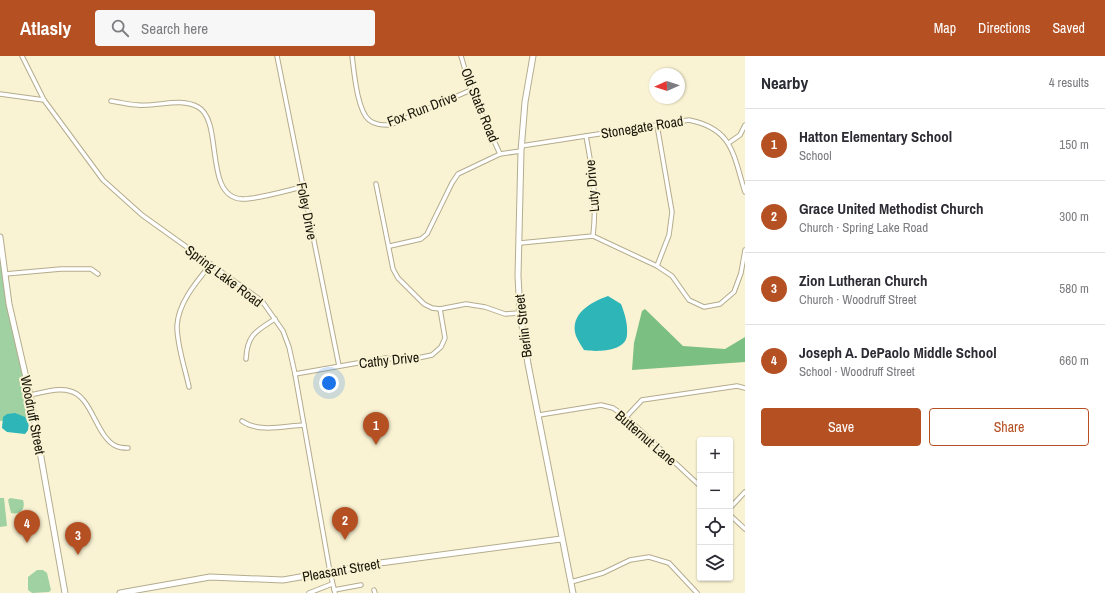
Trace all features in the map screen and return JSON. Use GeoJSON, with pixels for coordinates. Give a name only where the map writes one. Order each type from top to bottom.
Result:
{"type":"FeatureCollection","features":[{"type":"Feature","properties":{"kind":"street","name":"Spring Lake Road"},"geometry":{"type":"LineString","coordinates":[[22,56],[44,100],[103,180],[142,215],[262,301],[283,331],[289,347],[295,374],[332,584],[335,591]]}},
{"type":"Feature","properties":{"kind":"street","name":"Foley Drive"},"geometry":{"type":"LineString","coordinates":[[277,56],[339,366]]}},
{"type":"Feature","properties":{"kind":"street","name":"Fox Run Drive"},"geometry":{"type":"LineString","coordinates":[[352,56],[362,109],[368,119],[379,125],[390,125],[471,90]]}},
{"type":"Feature","properties":{"kind":"street","name":"Old State Road"},"geometry":{"type":"LineString","coordinates":[[461,56],[471,90],[500,154]]}},
{"type":"Feature","properties":{"kind":"street","name":"Berlin Street"},"geometry":{"type":"LineString","coordinates":[[533,56],[525,102],[521,149],[520,243],[518,276],[520,313],[528,364],[572,593]]}},
{"type":"Feature","properties":{"kind":"street"},"geometry":{"type":"LineString","coordinates":[[0,94],[44,100]]}},
{"type":"Feature","properties":{"kind":"street"},"geometry":{"type":"LineString","coordinates":[[111,101],[138,106],[187,102],[200,108],[208,119],[221,184],[229,195],[243,199],[302,187]]}},
{"type":"Feature","properties":{"kind":"street","name":"Stonegate Road"},"geometry":{"type":"LineString","coordinates":[[390,246],[421,239],[427,234],[458,174],[500,154],[586,136],[689,120],[702,122],[714,128],[730,142]]}},
{"type":"Feature","properties":{"kind":"street"},"geometry":{"type":"LineString","coordinates":[[657,125],[672,212],[669,235],[657,266]]}},
{"type":"Feature","properties":{"kind":"street"},"geometry":{"type":"LineString","coordinates":[[745,126],[740,135],[730,142],[745,192]]}},
{"type":"Feature","properties":{"kind":"street","name":"Luty Drive"},"geometry":{"type":"LineString","coordinates":[[586,136],[594,183],[596,209],[593,236]]}},
{"type":"Feature","properties":{"kind":"street"},"geometry":{"type":"LineString","coordinates":[[376,184],[390,246],[393,269],[398,278],[424,304],[440,309],[466,304],[485,307],[505,314],[520,313]]}},
{"type":"Feature","properties":{"kind":"street"},"geometry":{"type":"LineString","coordinates":[[520,243],[593,236],[657,266],[672,276],[689,300],[704,307],[720,304],[734,292],[743,273],[745,250]]}},
{"type":"Feature","properties":{"kind":"street","name":"Woodruff Street"},"geometry":{"type":"LineString","coordinates":[[0,237],[10,304],[30,395],[64,593]]}},
{"type":"Feature","properties":{"kind":"street"},"geometry":{"type":"LineString","coordinates":[[189,387],[178,335],[178,319],[188,295],[197,280],[211,264]]}},
{"type":"Feature","properties":{"kind":"street"},"geometry":{"type":"LineString","coordinates":[[5,274],[76,269],[91,269],[98,274]]}},
{"type":"Feature","properties":{"kind":"street","name":"Cathy Drive"},"geometry":{"type":"LineString","coordinates":[[295,374],[386,358],[404,361],[432,354],[441,347],[445,338],[440,309]]}},
{"type":"Feature","properties":{"kind":"street"},"geometry":{"type":"LineString","coordinates":[[246,359],[248,341],[253,334],[275,319]]}},
{"type":"Feature","properties":{"kind":"street"},"geometry":{"type":"LineString","coordinates":[[626,417],[642,400],[737,386],[745,388]]}},
{"type":"Feature","properties":{"kind":"street"},"geometry":{"type":"LineString","coordinates":[[30,395],[59,390],[70,391],[79,395],[110,442],[117,447],[128,448]]}},
{"type":"Feature","properties":{"kind":"street","name":"Butternut Lane"},"geometry":{"type":"LineString","coordinates":[[539,415],[601,405],[613,408],[626,417],[697,483]]}},
{"type":"Feature","properties":{"kind":"street"},"geometry":{"type":"LineString","coordinates":[[242,421],[250,426],[260,428],[304,425]]}},
{"type":"Feature","properties":{"kind":"street"},"geometry":{"type":"LineString","coordinates":[[733,505],[745,492]]}},
{"type":"Feature","properties":{"kind":"street"},"geometry":{"type":"LineString","coordinates":[[733,517],[745,529]]}},
{"type":"Feature","properties":{"kind":"street","name":"Pleasant Street"},"geometry":{"type":"LineString","coordinates":[[120,593],[210,577],[283,580],[380,563],[561,539]]}},
{"type":"Feature","properties":{"kind":"street"},"geometry":{"type":"LineString","coordinates":[[571,582],[603,573],[630,560],[649,557],[669,563],[697,593]]}},
{"type":"Feature","properties":{"kind":"street"},"geometry":{"type":"LineString","coordinates":[[309,593],[332,584]]}},
{"type":"Feature","properties":{"kind":"street"},"geometry":{"type":"LineString","coordinates":[[335,591],[361,585]]}},
{"type":"Feature","properties":{"kind":"green space"},"geometry":{"type":"Polygon","coordinates":[[[0,252],[33,418],[0,421],[0,252]]]}},
{"type":"Feature","properties":{"kind":"green space"},"geometry":{"type":"Polygon","coordinates":[[[645,309],[683,346],[725,349],[745,337],[745,362],[632,370],[634,343],[642,311],[645,309]]]}},
{"type":"Feature","properties":{"kind":"green space"},"geometry":{"type":"Polygon","coordinates":[[[0,498],[4,498],[7,526],[0,527],[0,498]]]}},
{"type":"Feature","properties":{"kind":"green space"},"geometry":{"type":"Polygon","coordinates":[[[10,498],[23,500],[24,506],[22,511],[11,513],[8,500],[10,498]]]}},
{"type":"Feature","properties":{"kind":"green space"},"geometry":{"type":"Polygon","coordinates":[[[37,570],[43,570],[47,573],[51,590],[49,592],[32,593],[28,590],[28,577],[37,570]]]}},
{"type":"Feature","properties":{"kind":"water"},"geometry":{"type":"Polygon","coordinates":[[[608,296],[621,304],[627,323],[627,335],[625,341],[622,345],[610,350],[584,350],[576,336],[576,321],[583,310],[589,305],[608,296]]]}},
{"type":"Feature","properties":{"kind":"water"},"geometry":{"type":"Polygon","coordinates":[[[15,413],[25,417],[28,422],[29,428],[25,434],[7,432],[2,428],[3,417],[7,414],[15,413]]]}},
{"type":"Feature","properties":{"kind":"place","name":"Hatton Elementary School"},"geometry":{"type":"Point","coordinates":[376,445]}},
{"type":"Feature","properties":{"kind":"place","name":"Grace United Methodist Church"},"geometry":{"type":"Point","coordinates":[345,540]}},
{"type":"Feature","properties":{"kind":"place","name":"Joseph A. DePaolo Middle School"},"geometry":{"type":"Point","coordinates":[27,543]}},
{"type":"Feature","properties":{"kind":"place","name":"Zion Lutheran Church"},"geometry":{"type":"Point","coordinates":[78,555]}}]}
